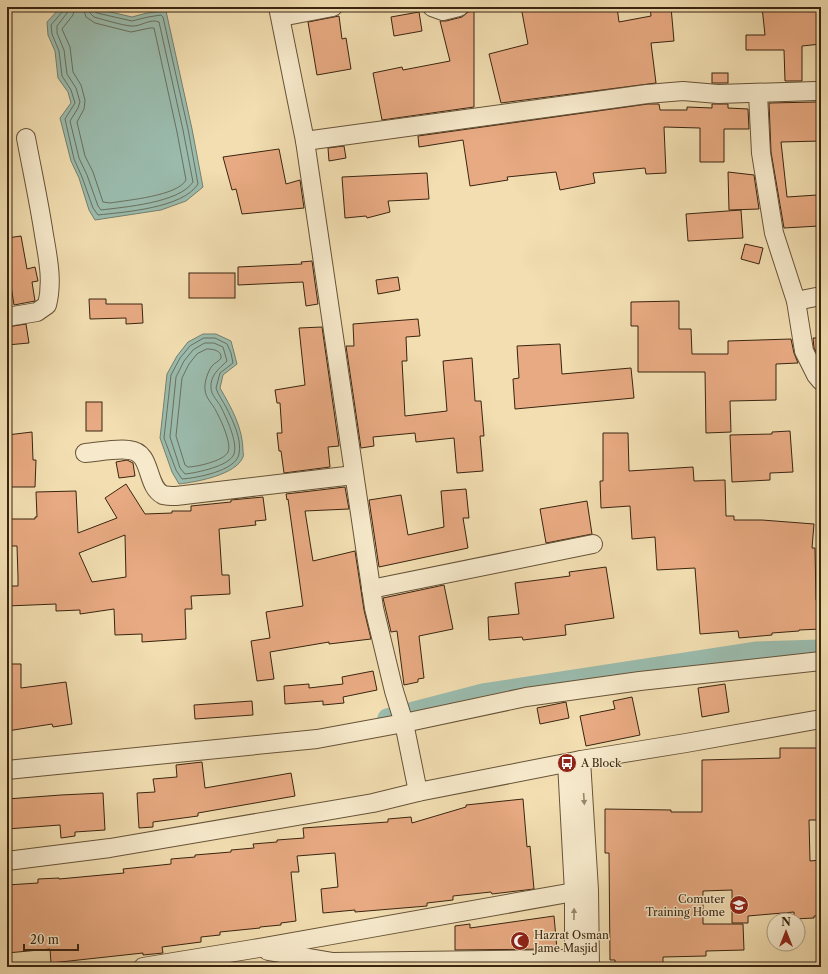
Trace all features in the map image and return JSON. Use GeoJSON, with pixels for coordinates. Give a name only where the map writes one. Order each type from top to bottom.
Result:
{"type":"FeatureCollection","features":[{"type":"Feature","properties":{"kind":"street"},"geometry":{"type":"LineString","coordinates":[[333,7],[280,12],[305,141],[374,608],[395,694],[403,720],[418,792]]}},
{"type":"Feature","properties":{"kind":"street"},"geometry":{"type":"LineString","coordinates":[[432,7],[442,11],[459,7]]}},
{"type":"Feature","properties":{"kind":"street"},"geometry":{"type":"LineString","coordinates":[[305,141],[646,94],[683,92],[718,94],[816,92]]}},
{"type":"Feature","properties":{"kind":"street"},"geometry":{"type":"LineString","coordinates":[[758,94],[761,153],[774,233],[796,301],[804,351],[816,375],[821,380]]}},
{"type":"Feature","properties":{"kind":"street"},"geometry":{"type":"LineString","coordinates":[[7,317],[37,312],[47,305],[51,291],[47,252],[26,138]]}},
{"type":"Feature","properties":{"kind":"street"},"geometry":{"type":"LineString","coordinates":[[796,301],[821,296]]}},
{"type":"Feature","properties":{"kind":"street"},"geometry":{"type":"LineString","coordinates":[[85,453],[130,450],[141,455],[148,467],[156,488],[164,495],[176,496],[354,475]]}},
{"type":"Feature","properties":{"kind":"street"},"geometry":{"type":"LineString","coordinates":[[371,589],[592,544]]}},
{"type":"Feature","properties":{"kind":"street"},"geometry":{"type":"LineString","coordinates":[[7,770],[317,739],[403,720],[526,697],[640,681],[821,662]]}},
{"type":"Feature","properties":{"kind":"street"},"geometry":{"type":"LineString","coordinates":[[7,861],[110,848],[373,803],[418,792],[574,761],[686,744],[821,719]]}},
{"type":"Feature","properties":{"kind":"street"},"geometry":{"type":"LineString","coordinates":[[253,949],[333,964],[574,963],[574,761]]}},
{"type":"Feature","properties":{"kind":"street"},"geometry":{"type":"LineString","coordinates":[[574,761],[589,890],[590,967]]}},
{"type":"Feature","properties":{"kind":"street"},"geometry":{"type":"LineString","coordinates":[[143,967],[574,892]]}},
{"type":"Feature","properties":{"kind":"water"},"geometry":{"type":"Polygon","coordinates":[[[89,7],[132,17],[147,13],[166,11],[203,187],[186,201],[161,210],[95,220],[89,210],[79,178],[71,161],[60,118],[71,103],[68,92],[58,78],[55,51],[48,35],[47,22],[60,8],[89,7]]]}},
{"type":"Feature","properties":{"kind":"water"},"geometry":{"type":"Polygon","coordinates":[[[203,334],[216,334],[231,341],[237,364],[223,375],[220,388],[239,426],[243,457],[232,469],[224,473],[205,479],[179,484],[172,472],[160,438],[167,374],[177,356],[188,342],[203,334]]]}},
{"type":"Feature","properties":{"kind":"building"},"geometry":{"type":"Polygon","coordinates":[[[521,7],[617,7],[619,22],[651,16],[650,7],[671,7],[674,41],[651,43],[656,83],[501,103],[489,54],[528,44],[521,7]]]}},
{"type":"Feature","properties":{"kind":"building"},"geometry":{"type":"Polygon","coordinates":[[[762,7],[818,7],[819,29],[821,29],[821,44],[802,46],[802,81],[785,81],[784,50],[746,50],[746,35],[765,35],[762,7]]]}},
{"type":"Feature","properties":{"kind":"building"},"geometry":{"type":"Polygon","coordinates":[[[474,11],[474,107],[382,120],[373,73],[402,67],[403,70],[450,61],[440,21],[462,17],[468,12],[474,11]]]}},
{"type":"Feature","properties":{"kind":"building"},"geometry":{"type":"Polygon","coordinates":[[[419,12],[422,31],[394,36],[391,17],[419,12]]]}},
{"type":"Feature","properties":{"kind":"building"},"geometry":{"type":"Polygon","coordinates":[[[339,16],[342,39],[346,38],[351,69],[317,75],[308,22],[339,16]]]}},
{"type":"Feature","properties":{"kind":"building"},"geometry":{"type":"Polygon","coordinates":[[[712,73],[728,73],[728,83],[712,83],[712,73]]]}},
{"type":"Feature","properties":{"kind":"building"},"geometry":{"type":"Polygon","coordinates":[[[821,100],[821,141],[781,142],[787,197],[817,195],[819,226],[784,228],[771,152],[769,103],[816,102],[821,100]]]}},
{"type":"Feature","properties":{"kind":"building"},"geometry":{"type":"Polygon","coordinates":[[[648,104],[659,104],[660,110],[687,110],[687,107],[712,108],[712,104],[728,104],[728,108],[748,109],[749,129],[724,129],[724,162],[700,162],[700,128],[664,127],[666,173],[646,174],[645,168],[593,173],[595,183],[560,190],[556,172],[507,177],[508,180],[470,186],[463,140],[419,147],[418,136],[648,104]]]}},
{"type":"Feature","properties":{"kind":"building"},"geometry":{"type":"Polygon","coordinates":[[[344,146],[346,158],[329,161],[328,148],[344,146]]]}},
{"type":"Feature","properties":{"kind":"building"},"geometry":{"type":"Polygon","coordinates":[[[279,149],[286,184],[300,180],[304,208],[242,214],[236,189],[232,190],[223,157],[279,149]]]}},
{"type":"Feature","properties":{"kind":"building"},"geometry":{"type":"Polygon","coordinates":[[[728,172],[754,175],[759,209],[729,210],[728,172]]]}},
{"type":"Feature","properties":{"kind":"building"},"geometry":{"type":"Polygon","coordinates":[[[427,173],[429,199],[388,201],[390,212],[367,218],[366,216],[345,218],[342,177],[427,173]]]}},
{"type":"Feature","properties":{"kind":"building"},"geometry":{"type":"Polygon","coordinates":[[[741,210],[743,238],[688,241],[686,214],[741,210]]]}},
{"type":"Feature","properties":{"kind":"building"},"geometry":{"type":"Polygon","coordinates":[[[21,236],[27,269],[35,267],[38,281],[32,282],[35,301],[14,305],[11,286],[7,287],[7,238],[21,236]]]}},
{"type":"Feature","properties":{"kind":"building"},"geometry":{"type":"Polygon","coordinates":[[[745,244],[763,248],[759,264],[741,259],[745,244]]]}},
{"type":"Feature","properties":{"kind":"building"},"geometry":{"type":"Polygon","coordinates":[[[312,261],[318,304],[306,306],[303,282],[238,285],[238,267],[302,264],[301,262],[312,261]]]}},
{"type":"Feature","properties":{"kind":"building"},"geometry":{"type":"Polygon","coordinates":[[[189,273],[235,273],[235,298],[189,298],[189,273]]]}},
{"type":"Feature","properties":{"kind":"building"},"geometry":{"type":"Polygon","coordinates":[[[398,277],[400,290],[378,294],[376,280],[398,277]]]}},
{"type":"Feature","properties":{"kind":"building"},"geometry":{"type":"Polygon","coordinates":[[[89,299],[106,299],[106,304],[142,304],[143,323],[126,324],[126,318],[90,319],[89,299]]]}},
{"type":"Feature","properties":{"kind":"building"},"geometry":{"type":"Polygon","coordinates":[[[679,301],[679,329],[691,329],[692,354],[728,354],[728,341],[791,339],[798,363],[776,364],[776,400],[730,401],[731,432],[706,433],[705,372],[638,372],[638,326],[631,326],[631,302],[679,301]]]}},
{"type":"Feature","properties":{"kind":"building"},"geometry":{"type":"Polygon","coordinates":[[[418,319],[420,336],[406,337],[407,361],[402,361],[405,416],[447,411],[443,361],[472,358],[475,401],[481,401],[484,436],[480,436],[483,471],[457,473],[454,438],[416,442],[415,433],[373,437],[374,446],[361,448],[346,346],[354,346],[353,324],[418,319]]]}},
{"type":"Feature","properties":{"kind":"building"},"geometry":{"type":"Polygon","coordinates":[[[26,324],[29,343],[7,345],[7,327],[26,324]]]}},
{"type":"Feature","properties":{"kind":"building"},"geometry":{"type":"Polygon","coordinates":[[[322,327],[339,446],[328,447],[330,467],[284,473],[277,433],[282,433],[280,403],[277,403],[275,390],[305,385],[299,328],[322,327]]]}},
{"type":"Feature","properties":{"kind":"building"},"geometry":{"type":"Polygon","coordinates":[[[813,338],[821,338],[821,360],[814,348],[813,338]]]}},
{"type":"Feature","properties":{"kind":"building"},"geometry":{"type":"Polygon","coordinates":[[[560,344],[562,374],[631,368],[634,398],[515,409],[513,379],[519,378],[517,346],[560,344]]]}},
{"type":"Feature","properties":{"kind":"building"},"geometry":{"type":"Polygon","coordinates":[[[86,402],[102,402],[102,431],[86,431],[86,402]]]}},
{"type":"Feature","properties":{"kind":"building"},"geometry":{"type":"Polygon","coordinates":[[[790,431],[793,472],[770,473],[770,480],[732,482],[730,435],[772,434],[772,432],[790,431]]]}},
{"type":"Feature","properties":{"kind":"building"},"geometry":{"type":"Polygon","coordinates":[[[32,432],[33,460],[36,460],[35,487],[11,487],[11,449],[7,449],[7,435],[32,432]]]}},
{"type":"Feature","properties":{"kind":"building"},"geometry":{"type":"Polygon","coordinates":[[[603,433],[628,433],[629,471],[693,467],[694,481],[725,480],[726,516],[734,516],[734,520],[762,520],[814,524],[812,548],[815,548],[816,600],[820,600],[821,629],[799,630],[772,633],[772,635],[739,638],[738,631],[700,634],[695,568],[657,570],[655,537],[632,539],[630,506],[601,508],[600,481],[603,481],[603,433]]]}},
{"type":"Feature","properties":{"kind":"building"},"geometry":{"type":"Polygon","coordinates":[[[127,460],[133,463],[135,476],[119,478],[116,462],[127,460]]]}},
{"type":"Feature","properties":{"kind":"building"},"geometry":{"type":"Polygon","coordinates":[[[126,484],[145,514],[172,513],[172,511],[191,511],[191,506],[263,497],[266,520],[255,521],[256,525],[219,529],[222,575],[229,575],[230,594],[191,596],[192,609],[185,609],[186,639],[142,642],[142,634],[115,635],[114,609],[80,614],[80,610],[56,611],[56,604],[7,606],[7,586],[18,586],[17,546],[9,546],[9,519],[35,519],[35,517],[37,517],[36,492],[76,491],[78,533],[117,518],[105,498],[126,484]],[[125,535],[79,553],[92,582],[126,577],[125,535]]]}},
{"type":"Feature","properties":{"kind":"building"},"geometry":{"type":"Polygon","coordinates":[[[345,487],[349,509],[305,511],[313,561],[355,551],[364,610],[371,639],[329,644],[329,642],[270,652],[274,679],[257,681],[251,641],[270,638],[266,612],[303,606],[288,499],[287,500],[286,494],[345,487]]]}},
{"type":"Feature","properties":{"kind":"building"},"geometry":{"type":"Polygon","coordinates":[[[466,489],[469,518],[463,518],[468,548],[379,567],[369,500],[401,495],[408,535],[444,527],[441,491],[466,489]]]}},
{"type":"Feature","properties":{"kind":"building"},"geometry":{"type":"Polygon","coordinates":[[[587,501],[592,534],[546,543],[540,509],[587,501]]]}},
{"type":"Feature","properties":{"kind":"building"},"geometry":{"type":"Polygon","coordinates":[[[606,567],[614,618],[565,625],[566,635],[523,640],[522,637],[489,640],[488,617],[519,614],[515,583],[570,576],[569,572],[606,567]]]}},
{"type":"Feature","properties":{"kind":"building"},"geometry":{"type":"Polygon","coordinates":[[[444,585],[453,629],[419,636],[424,678],[418,679],[418,682],[404,685],[397,631],[391,632],[383,598],[444,585]]]}},
{"type":"Feature","properties":{"kind":"building"},"geometry":{"type":"Polygon","coordinates":[[[7,664],[21,664],[21,688],[66,682],[72,724],[53,727],[52,724],[7,731],[7,664]]]}},
{"type":"Feature","properties":{"kind":"building"},"geometry":{"type":"Polygon","coordinates":[[[373,671],[377,690],[343,697],[344,703],[323,705],[323,701],[285,704],[284,686],[309,684],[309,688],[343,684],[342,677],[373,671]]]}},
{"type":"Feature","properties":{"kind":"building"},"geometry":{"type":"Polygon","coordinates":[[[725,684],[729,712],[702,717],[698,688],[725,684]]]}},
{"type":"Feature","properties":{"kind":"building"},"geometry":{"type":"Polygon","coordinates":[[[632,697],[640,735],[586,746],[580,716],[615,709],[613,701],[632,697]]]}},
{"type":"Feature","properties":{"kind":"building"},"geometry":{"type":"Polygon","coordinates":[[[252,701],[253,715],[195,719],[194,705],[252,701]]]}},
{"type":"Feature","properties":{"kind":"building"},"geometry":{"type":"Polygon","coordinates":[[[566,702],[569,718],[540,724],[537,708],[566,702]]]}},
{"type":"Feature","properties":{"kind":"building"},"geometry":{"type":"Polygon","coordinates":[[[780,748],[821,748],[819,800],[821,800],[821,820],[809,820],[810,861],[821,860],[821,916],[806,918],[806,912],[766,912],[766,914],[748,916],[748,923],[732,923],[732,890],[703,891],[703,924],[743,924],[744,950],[706,951],[706,956],[663,957],[663,967],[615,967],[615,960],[610,960],[609,853],[605,853],[605,809],[702,812],[702,760],[780,758],[780,748]]]}},
{"type":"Feature","properties":{"kind":"building"},"geometry":{"type":"Polygon","coordinates":[[[202,762],[205,788],[291,773],[295,796],[198,813],[198,816],[153,822],[153,827],[139,828],[137,793],[155,792],[153,779],[177,777],[176,765],[202,762]]]}},
{"type":"Feature","properties":{"kind":"building"},"geometry":{"type":"Polygon","coordinates":[[[103,793],[105,830],[75,832],[75,836],[61,838],[60,825],[7,829],[7,799],[103,793]]]}},
{"type":"Feature","properties":{"kind":"building"},"geometry":{"type":"Polygon","coordinates":[[[523,799],[527,847],[530,846],[534,889],[492,894],[491,892],[453,896],[453,900],[427,903],[427,906],[323,913],[321,889],[338,887],[335,853],[297,856],[299,872],[291,872],[296,921],[281,923],[281,925],[220,932],[220,935],[201,937],[201,942],[162,947],[163,953],[143,955],[143,953],[51,963],[50,949],[7,953],[7,885],[38,883],[38,879],[59,879],[124,873],[123,869],[171,864],[171,859],[231,852],[231,850],[254,848],[253,844],[304,838],[303,828],[388,822],[388,819],[411,817],[412,823],[466,807],[466,805],[523,799]]]}},
{"type":"Feature","properties":{"kind":"building","name":"Hazrat Osman Jame Masjid"},"geometry":{"type":"Polygon","coordinates":[[[554,916],[557,949],[455,950],[455,926],[470,924],[470,928],[554,916]]]}},
{"type":"Feature","properties":{"kind":"waterway"},"geometry":{"type":"LineString","coordinates":[[387,718],[483,693],[757,651],[821,649]]}},
{"type":"Feature","properties":{"kind":"place","name":"A Block"},"geometry":{"type":"Point","coordinates":[567,763]}},
{"type":"Feature","properties":{"kind":"place","name":"Comuter Training Home"},"geometry":{"type":"Point","coordinates":[739,905]}},
{"type":"Feature","properties":{"kind":"place","name":"Hazrat Osman Jame Masjid"},"geometry":{"type":"Point","coordinates":[520,941]}}]}
